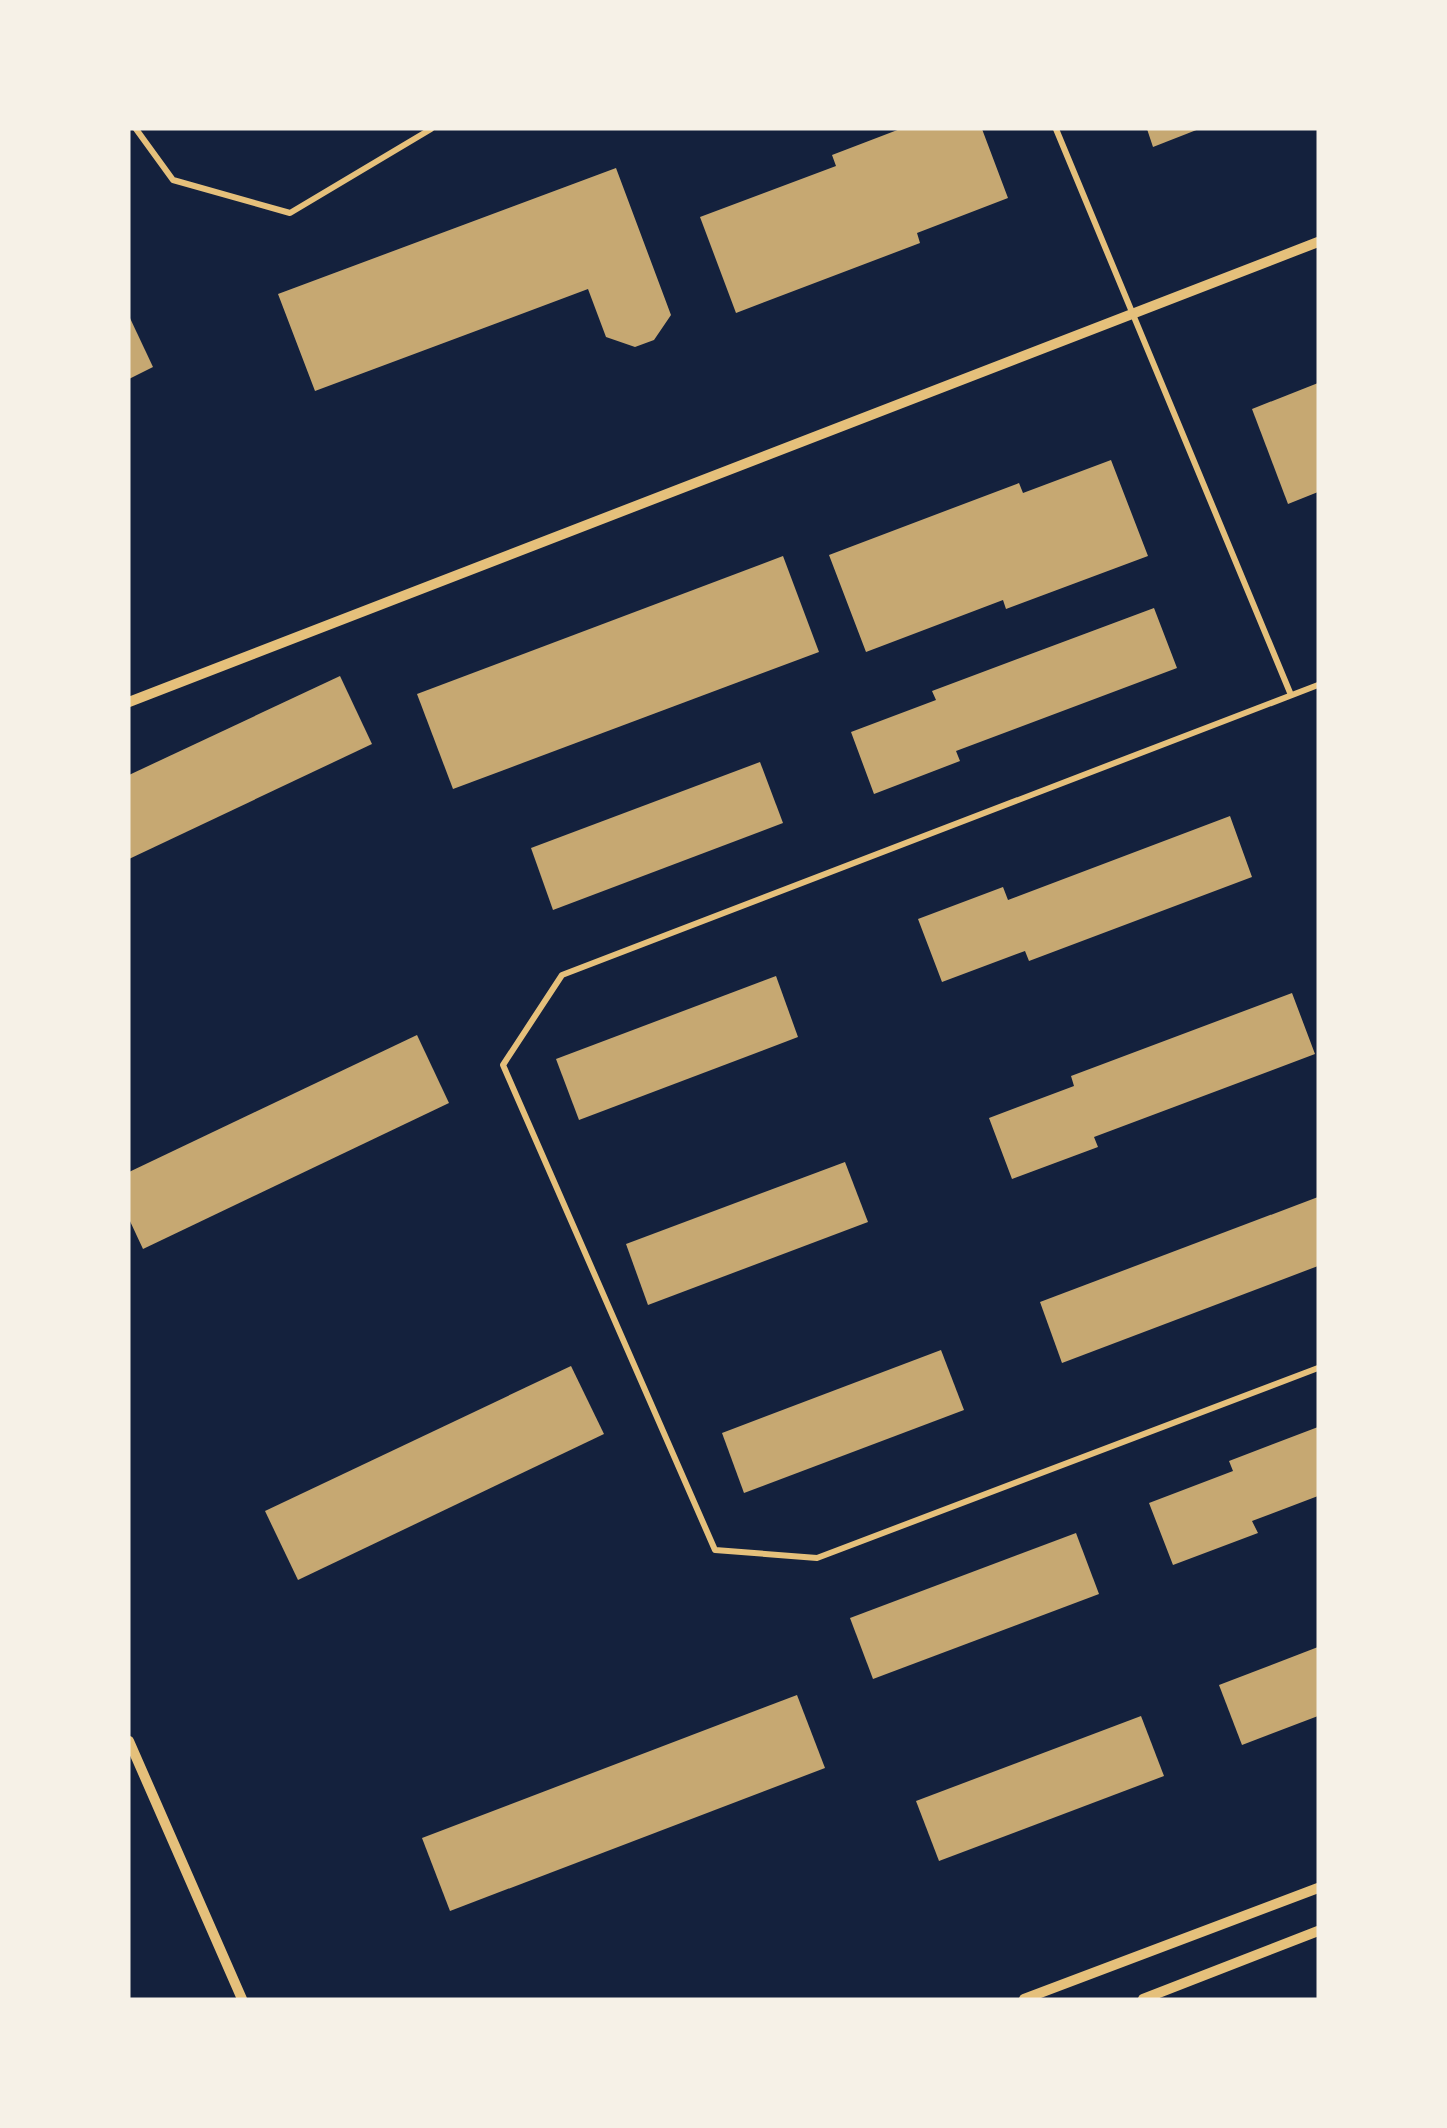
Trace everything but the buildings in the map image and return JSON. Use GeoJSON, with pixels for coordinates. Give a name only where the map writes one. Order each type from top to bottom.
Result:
{"type":"FeatureCollection","features":[{"type":"Feature","properties":{"kind":"street"},"geometry":{"type":"LineString","coordinates":[[136,129],[173,180],[290,213],[431,129]]}},
{"type":"Feature","properties":{"kind":"street"},"geometry":{"type":"LineString","coordinates":[[1056,129],[1291,695]]}},
{"type":"Feature","properties":{"kind":"street"},"geometry":{"type":"LineString","coordinates":[[129,702],[1318,242]]}},
{"type":"Feature","properties":{"kind":"street"},"geometry":{"type":"LineString","coordinates":[[1318,685],[562,975],[503,1065],[715,1551],[817,1558],[1318,1368]]}},
{"type":"Feature","properties":{"kind":"street"},"geometry":{"type":"LineString","coordinates":[[129,1741],[242,1999]]}},
{"type":"Feature","properties":{"kind":"street"},"geometry":{"type":"LineString","coordinates":[[1024,1999],[1318,1888]]}},
{"type":"Feature","properties":{"kind":"street"},"geometry":{"type":"LineString","coordinates":[[1143,1999],[1318,1930]]}}]}
